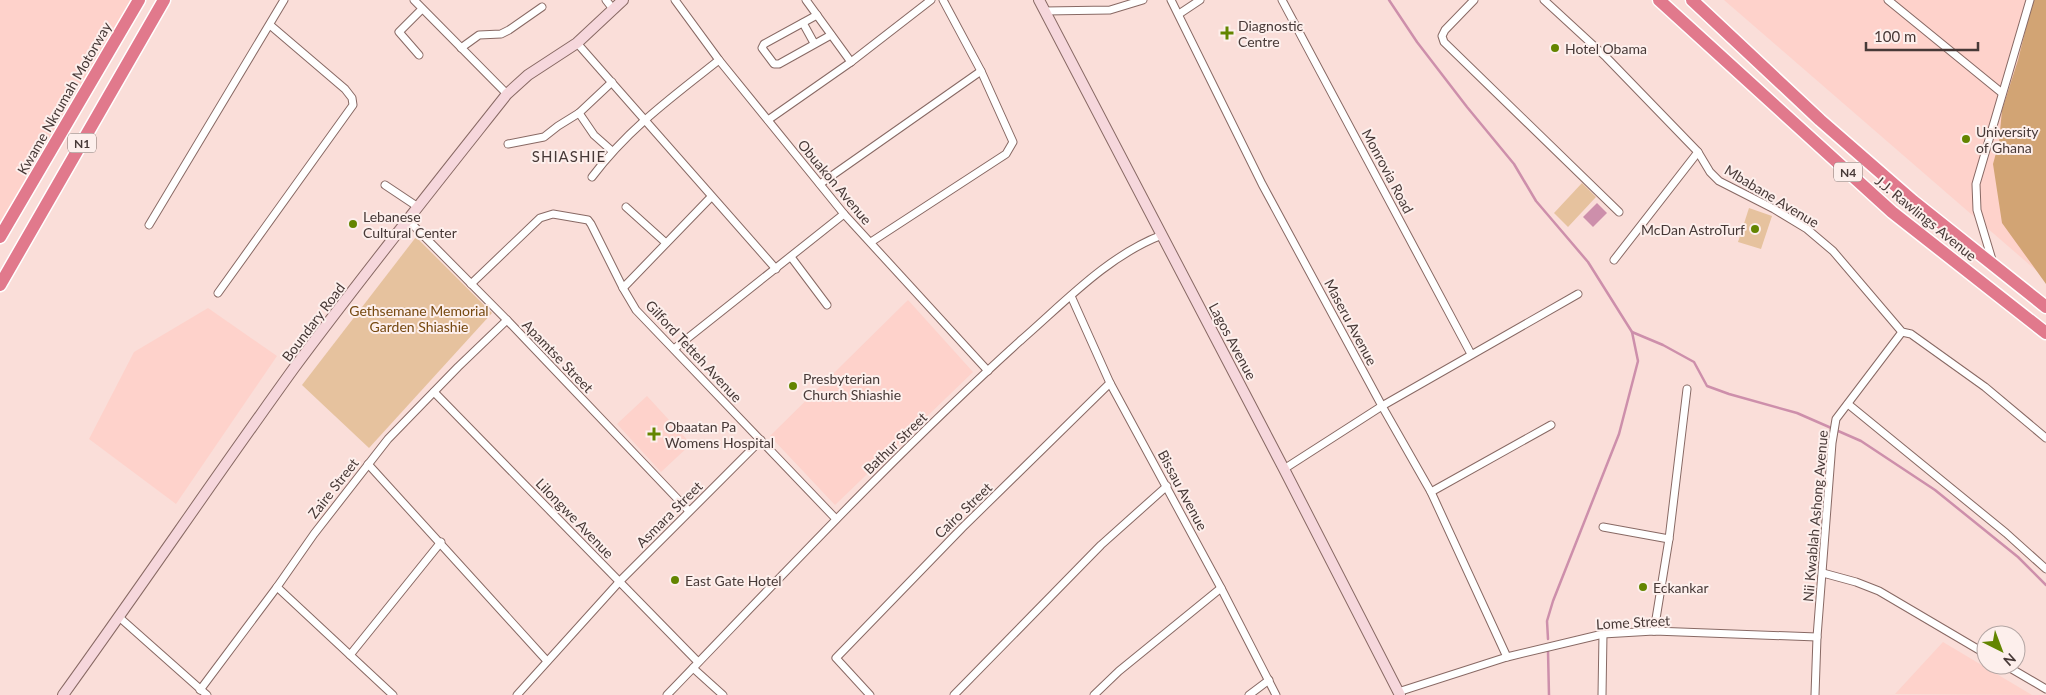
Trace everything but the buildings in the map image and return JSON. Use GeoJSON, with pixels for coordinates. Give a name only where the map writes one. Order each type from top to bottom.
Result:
{"type":"FeatureCollection","features":[{"type":"Feature","properties":{"kind":"highway","name":"Kwame Nkrumah Motorway"},"geometry":{"type":"LineString","coordinates":[[0,237],[138,0]]}},
{"type":"Feature","properties":{"kind":"highway","name":"N1"},"geometry":{"type":"LineString","coordinates":[[0,285],[164,0]]}},
{"type":"Feature","properties":{"kind":"highway","name":"J.J. Rawlings Avenue"},"geometry":{"type":"LineString","coordinates":[[1659,0],[1886,206],[2046,333]]}},
{"type":"Feature","properties":{"kind":"highway","name":"J.J. Rawlings Avenue"},"geometry":{"type":"LineString","coordinates":[[1692,0],[1820,120],[1913,201],[2046,307]]}},
{"type":"Feature","properties":{"kind":"main road","name":"Boundary Road"},"geometry":{"type":"LineString","coordinates":[[63,695],[119,617],[199,499],[274,397],[408,220],[507,94],[528,75],[577,43],[623,0]]}},
{"type":"Feature","properties":{"kind":"main road","name":"Lagos Avenue"},"geometry":{"type":"LineString","coordinates":[[1039,0],[1284,469],[1399,694]]}},
{"type":"Feature","properties":{"kind":"street"},"geometry":{"type":"LineString","coordinates":[[149,225],[284,0]]}},
{"type":"Feature","properties":{"kind":"street"},"geometry":{"type":"LineString","coordinates":[[414,0],[507,94]]}},
{"type":"Feature","properties":{"kind":"street"},"geometry":{"type":"LineString","coordinates":[[606,0],[613,9]]}},
{"type":"Feature","properties":{"kind":"street","name":"Obuakon Avenue"},"geometry":{"type":"LineString","coordinates":[[675,0],[719,60],[844,214],[988,371]]}},
{"type":"Feature","properties":{"kind":"street"},"geometry":{"type":"LineString","coordinates":[[806,0],[851,62]]}},
{"type":"Feature","properties":{"kind":"street"},"geometry":{"type":"LineString","coordinates":[[768,120],[851,62],[931,0]]}},
{"type":"Feature","properties":{"kind":"street"},"geometry":{"type":"LineString","coordinates":[[871,242],[1006,154],[1013,142],[981,71],[943,0]]}},
{"type":"Feature","properties":{"kind":"street"},"geometry":{"type":"LineString","coordinates":[[1045,11],[1110,10],[1143,0]]}},
{"type":"Feature","properties":{"kind":"street","name":"Maseru Avenue"},"geometry":{"type":"LineString","coordinates":[[1171,0],[1262,184],[1382,406],[1431,492],[1507,657]]}},
{"type":"Feature","properties":{"kind":"street"},"geometry":{"type":"LineString","coordinates":[[1179,14],[1200,0]]}},
{"type":"Feature","properties":{"kind":"street","name":"Monrovia Road"},"geometry":{"type":"LineString","coordinates":[[1282,0],[1471,354]]}},
{"type":"Feature","properties":{"kind":"street"},"geometry":{"type":"LineString","coordinates":[[1474,0],[1445,30],[1442,36],[1444,42],[1619,212]]}},
{"type":"Feature","properties":{"kind":"street","name":"Mbabane Avenue"},"geometry":{"type":"LineString","coordinates":[[1544,0],[1606,57],[1698,152],[1710,172],[1719,181],[1774,209],[1820,239],[1833,251],[1902,332],[1911,334],[1985,387],[2046,438]]}},
{"type":"Feature","properties":{"kind":"street"},"geometry":{"type":"LineString","coordinates":[[1888,0],[2002,93]]}},
{"type":"Feature","properties":{"kind":"street"},"geometry":{"type":"LineString","coordinates":[[1994,266],[1977,210],[1975,191],[2030,0]]}},
{"type":"Feature","properties":{"kind":"street"},"geometry":{"type":"LineString","coordinates":[[462,48],[479,35],[500,34],[509,30],[542,7]]}},
{"type":"Feature","properties":{"kind":"street"},"geometry":{"type":"LineString","coordinates":[[419,55],[399,32],[422,9]]}},
{"type":"Feature","properties":{"kind":"street"},"geometry":{"type":"LineString","coordinates":[[817,15],[764,44],[762,48],[774,64],[779,64],[831,35]]}},
{"type":"Feature","properties":{"kind":"street"},"geometry":{"type":"LineString","coordinates":[[803,23],[814,44]]}},
{"type":"Feature","properties":{"kind":"street"},"geometry":{"type":"LineString","coordinates":[[218,293],[353,105],[352,98],[345,89],[270,25]]}},
{"type":"Feature","properties":{"kind":"street"},"geometry":{"type":"LineString","coordinates":[[577,43],[776,269]]}},
{"type":"Feature","properties":{"kind":"street"},"geometry":{"type":"LineString","coordinates":[[592,177],[612,151],[645,118],[719,60]]}},
{"type":"Feature","properties":{"kind":"street"},"geometry":{"type":"LineString","coordinates":[[820,184],[981,71]]}},
{"type":"Feature","properties":{"kind":"street"},"geometry":{"type":"LineString","coordinates":[[508,144],[544,137],[579,113],[612,82]]}},
{"type":"Feature","properties":{"kind":"street"},"geometry":{"type":"LineString","coordinates":[[579,113],[594,135],[612,151]]}},
{"type":"Feature","properties":{"kind":"street"},"geometry":{"type":"LineString","coordinates":[[1614,260],[1698,152]]}},
{"type":"Feature","properties":{"kind":"street"},"geometry":{"type":"LineString","coordinates":[[385,185],[418,207]]}},
{"type":"Feature","properties":{"kind":"street"},"geometry":{"type":"LineString","coordinates":[[623,288],[711,197]]}},
{"type":"Feature","properties":{"kind":"street"},"geometry":{"type":"LineString","coordinates":[[626,207],[666,243]]}},
{"type":"Feature","properties":{"kind":"street","name":"Gilford Tetteh Avenue"},"geometry":{"type":"LineString","coordinates":[[471,284],[540,218],[552,214],[588,220],[592,224],[623,288],[636,310],[836,519]]}},
{"type":"Feature","properties":{"kind":"street"},"geometry":{"type":"LineString","coordinates":[[674,349],[844,214]]}},
{"type":"Feature","properties":{"kind":"street","name":"Apamtse Street"},"geometry":{"type":"LineString","coordinates":[[408,220],[507,320],[689,511]]}},
{"type":"Feature","properties":{"kind":"street","name":"Bathur Street"},"geometry":{"type":"LineString","coordinates":[[667,695],[836,519],[988,371],[1100,271],[1144,242],[1162,236]]}},
{"type":"Feature","properties":{"kind":"street"},"geometry":{"type":"LineString","coordinates":[[791,257],[828,306]]}},
{"type":"Feature","properties":{"kind":"street"},"geometry":{"type":"LineString","coordinates":[[1284,469],[1382,406],[1578,294]]}},
{"type":"Feature","properties":{"kind":"street","name":"Bissau Avenue"},"geometry":{"type":"LineString","coordinates":[[1071,296],[1110,383],[1167,486],[1276,695]]}},
{"type":"Feature","properties":{"kind":"street","name":"Zaire Street"},"geometry":{"type":"LineString","coordinates":[[200,690],[278,586],[314,534],[388,439],[507,320]]}},
{"type":"Feature","properties":{"kind":"street","name":"Nii Kwablah Ashong Avenue"},"geometry":{"type":"LineString","coordinates":[[1815,695],[1817,637],[1832,443],[1836,419],[1902,332]]}},
{"type":"Feature","properties":{"kind":"street","name":"Cairo Street"},"geometry":{"type":"LineString","coordinates":[[870,695],[836,658],[962,528],[1110,383]]}},
{"type":"Feature","properties":{"kind":"street"},"geometry":{"type":"LineString","coordinates":[[1654,631],[1669,539],[1687,389]]}},
{"type":"Feature","properties":{"kind":"street","name":"Lilongwe Avenue"},"geometry":{"type":"LineString","coordinates":[[434,392],[620,581],[722,695]]}},
{"type":"Feature","properties":{"kind":"street"},"geometry":{"type":"LineString","coordinates":[[1848,404],[2006,533],[2046,569]]}},
{"type":"Feature","properties":{"kind":"street"},"geometry":{"type":"LineString","coordinates":[[1431,492],[1551,425]]}},
{"type":"Feature","properties":{"kind":"street","name":"Asmara Street"},"geometry":{"type":"LineString","coordinates":[[516,695],[620,581],[761,440]]}},
{"type":"Feature","properties":{"kind":"street"},"geometry":{"type":"LineString","coordinates":[[368,464],[441,542],[547,661]]}},
{"type":"Feature","properties":{"kind":"street"},"geometry":{"type":"LineString","coordinates":[[954,695],[1101,546],[1167,486]]}},
{"type":"Feature","properties":{"kind":"street"},"geometry":{"type":"LineString","coordinates":[[1603,527],[1669,539]]}},
{"type":"Feature","properties":{"kind":"street"},"geometry":{"type":"LineString","coordinates":[[350,655],[441,542]]}},
{"type":"Feature","properties":{"kind":"street"},"geometry":{"type":"LineString","coordinates":[[1823,573],[1856,582],[1879,591],[1976,648]]}},
{"type":"Feature","properties":{"kind":"street"},"geometry":{"type":"LineString","coordinates":[[278,586],[393,695]]}},
{"type":"Feature","properties":{"kind":"street"},"geometry":{"type":"LineString","coordinates":[[1094,695],[1119,671],[1221,588]]}},
{"type":"Feature","properties":{"kind":"street"},"geometry":{"type":"LineString","coordinates":[[119,617],[207,695]]}},
{"type":"Feature","properties":{"kind":"street","name":"Lome Street"},"geometry":{"type":"LineString","coordinates":[[1399,694],[1507,657],[1603,634],[1654,631],[1817,637]]}},
{"type":"Feature","properties":{"kind":"street"},"geometry":{"type":"LineString","coordinates":[[1602,695],[1603,634]]}},
{"type":"Feature","properties":{"kind":"street"},"geometry":{"type":"LineString","coordinates":[[2022,675],[2046,689]]}},
{"type":"Feature","properties":{"kind":"street"},"geometry":{"type":"LineString","coordinates":[[1249,695],[1269,680]]}},
{"type":"Feature","properties":{"kind":"shaded area"},"geometry":{"type":"Polygon","coordinates":[[[0,0],[134,0],[0,227],[0,0]]]}},
{"type":"Feature","properties":{"kind":"shaded area","name":"University of Ghana"},"geometry":{"type":"Polygon","coordinates":[[[1724,0],[2046,0],[2046,279],[1724,0]]]}},
{"type":"Feature","properties":{"kind":"shaded area"},"geometry":{"type":"Polygon","coordinates":[[[2033,0],[2046,0],[2046,284],[2002,223],[1993,164],[1999,142],[2002,110],[2018,60],[2033,0]]]}},
{"type":"Feature","properties":{"kind":"shaded area"},"geometry":{"type":"Polygon","coordinates":[[[1597,203],[1607,213],[1593,227],[1583,217],[1597,203]]]}},
{"type":"Feature","properties":{"kind":"shaded area"},"geometry":{"type":"Polygon","coordinates":[[[908,300],[973,372],[835,505],[770,436],[908,300]]]}},
{"type":"Feature","properties":{"kind":"shaded area"},"geometry":{"type":"Polygon","coordinates":[[[208,308],[277,356],[176,504],[89,439],[134,352],[208,308]]]}},
{"type":"Feature","properties":{"kind":"shaded area","name":"Obaatan Pa Womens Hospital"},"geometry":{"type":"Polygon","coordinates":[[[647,396],[691,444],[661,472],[617,424],[647,396]]]}},
{"type":"Feature","properties":{"kind":"shaded area"},"geometry":{"type":"Polygon","coordinates":[[[1943,642],[1976,662],[1976,675],[1998,675],[2032,695],[1895,694],[1943,642]]]}},
{"type":"Feature","properties":{"kind":"green space"},"geometry":{"type":"Polygon","coordinates":[[[1582,183],[1596,197],[1568,227],[1554,213],[1582,183]]]}},
{"type":"Feature","properties":{"kind":"green space","name":"McDan AstroTurf"},"geometry":{"type":"Polygon","coordinates":[[[1749,208],[1772,216],[1761,249],[1738,242],[1749,208]]]}},
{"type":"Feature","properties":{"kind":"green space","name":"Gethsemane Memorial Garden Shiashie"},"geometry":{"type":"Polygon","coordinates":[[[416,237],[492,313],[369,448],[302,385],[416,237]]]}},
{"type":"Feature","properties":{"kind":"waterway"},"geometry":{"type":"LineString","coordinates":[[1389,0],[1417,42],[1514,164],[1536,201],[1588,262],[1632,332],[1663,345],[1694,362],[1707,386],[1797,413],[1861,441],[1935,490],[2018,557],[2046,585]]}},
{"type":"Feature","properties":{"kind":"waterway"},"geometry":{"type":"LineString","coordinates":[[1548,639],[1547,621],[1553,601],[1619,434],[1638,361],[1632,332]]}},
{"type":"Feature","properties":{"kind":"waterway"},"geometry":{"type":"LineString","coordinates":[[1548,651],[1549,695]]}},
{"type":"Feature","properties":{"kind":"place","name":"Diagnostic Centre"},"geometry":{"type":"Point","coordinates":[1227,33]}},
{"type":"Feature","properties":{"kind":"place","name":"Hotel Obama"},"geometry":{"type":"Point","coordinates":[1555,48]}},
{"type":"Feature","properties":{"kind":"place","name":"University of Ghana"},"geometry":{"type":"Point","coordinates":[1966,139]}},
{"type":"Feature","properties":{"kind":"place","name":"Lebanese Cultural Center"},"geometry":{"type":"Point","coordinates":[353,224]}},
{"type":"Feature","properties":{"kind":"place","name":"McDan AstroTurf"},"geometry":{"type":"Point","coordinates":[1755,229]}},
{"type":"Feature","properties":{"kind":"place","name":"Presbyterian Church Shiashie"},"geometry":{"type":"Point","coordinates":[793,386]}},
{"type":"Feature","properties":{"kind":"place","name":"Obaatan Pa Womens Hospital"},"geometry":{"type":"Point","coordinates":[654,434]}},
{"type":"Feature","properties":{"kind":"place","name":"East Gate Hotel"},"geometry":{"type":"Point","coordinates":[675,580]}},
{"type":"Feature","properties":{"kind":"place","name":"Eckankar"},"geometry":{"type":"Point","coordinates":[1643,587]}},
{"type":"Feature","properties":{"kind":"district","name":"SHIASHIE"},"geometry":{"type":"Point","coordinates":[569,156]}}]}
